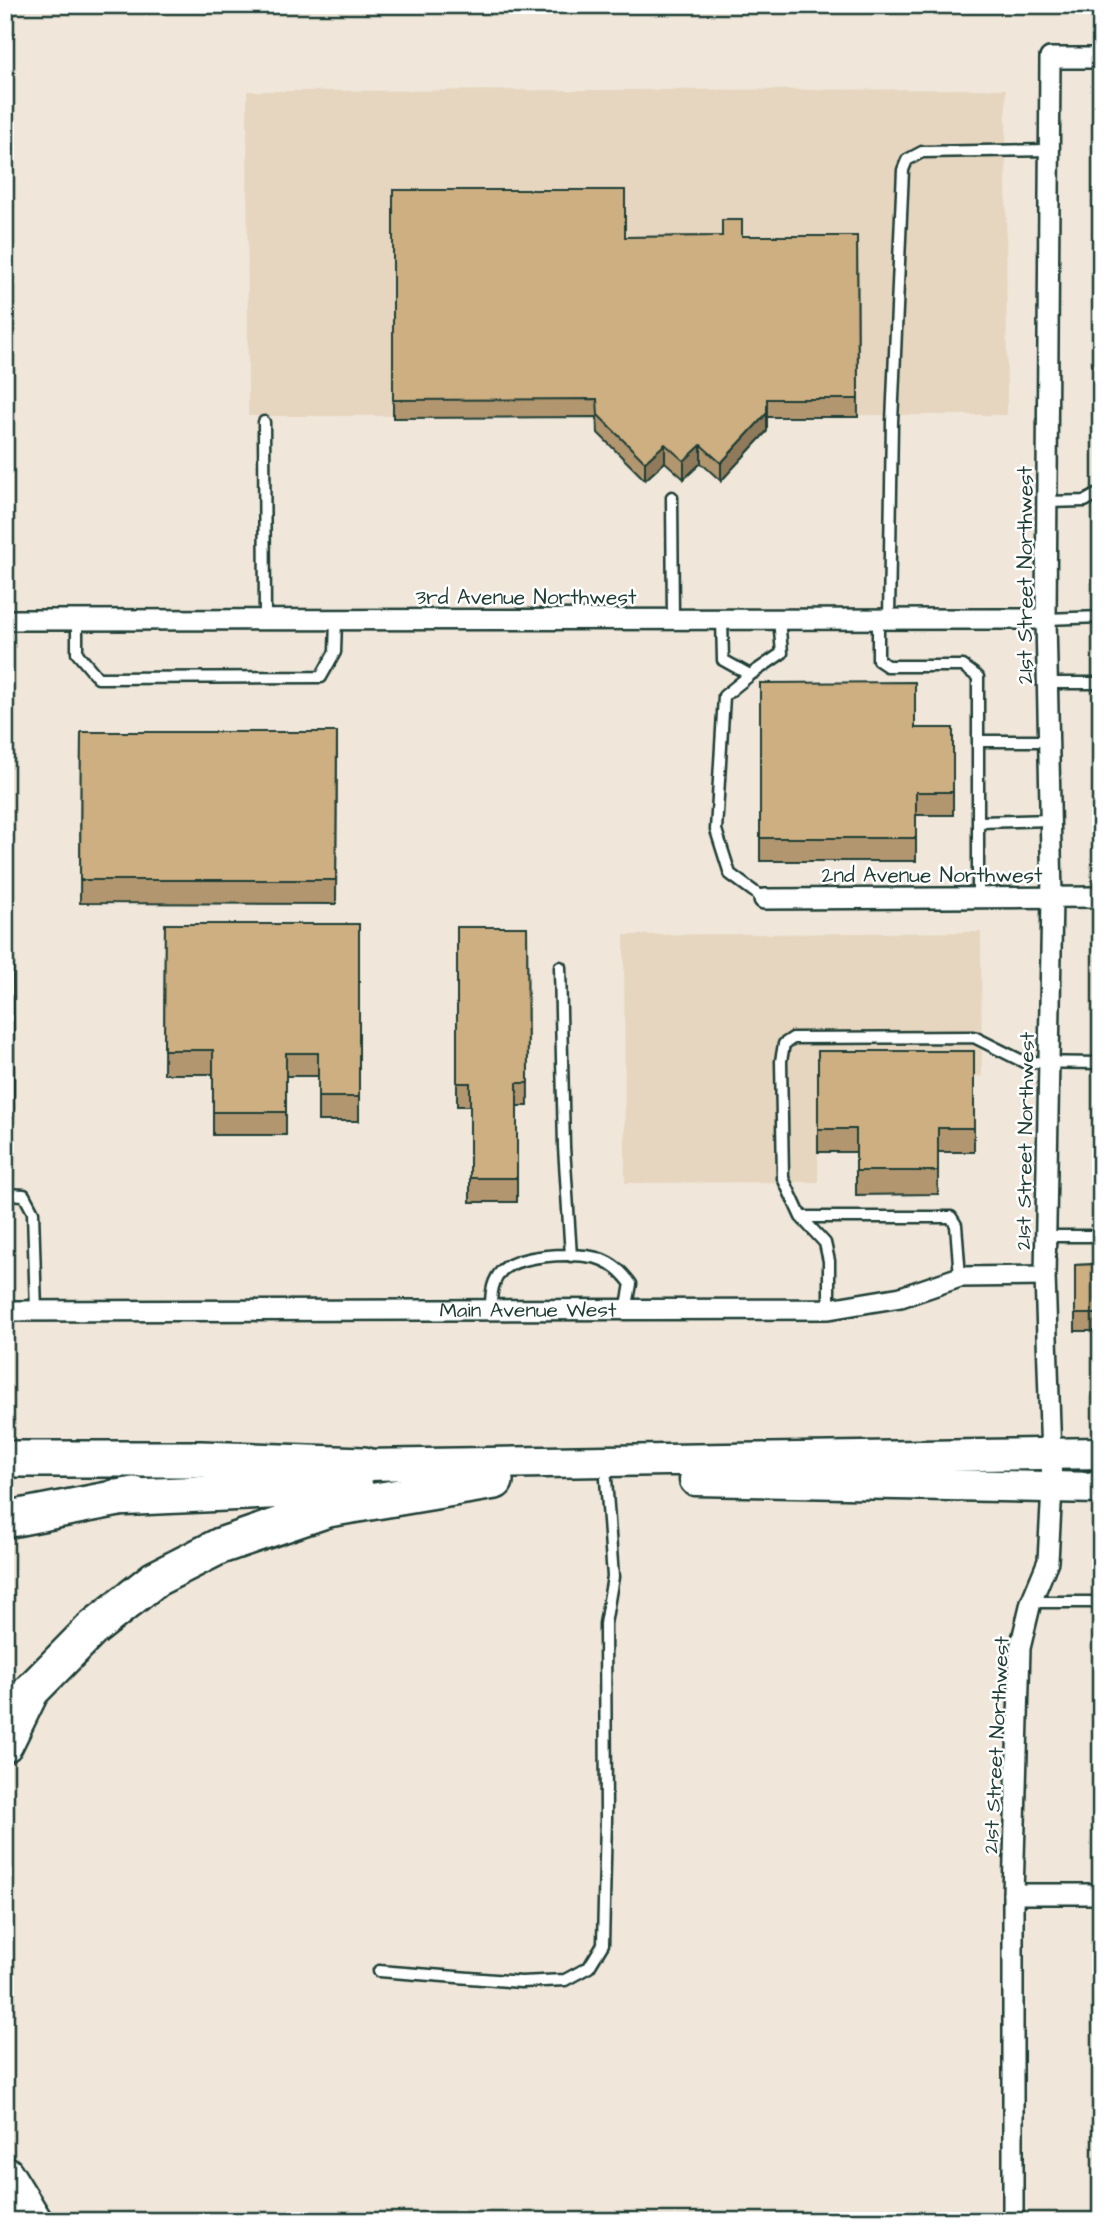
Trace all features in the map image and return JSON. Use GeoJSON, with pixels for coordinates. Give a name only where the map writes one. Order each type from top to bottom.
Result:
{"type":"FeatureCollection","features":[{"type":"Feature","properties":{"kind":"highway"},"geometry":{"type":"LineString","coordinates":[[5,1459],[201,1459],[363,1465]]}},
{"type":"Feature","properties":{"kind":"highway"},"geometry":{"type":"LineString","coordinates":[[5,1520],[114,1498],[363,1465]]}},
{"type":"Feature","properties":{"kind":"highway"},"geometry":{"type":"LineString","coordinates":[[114,1498],[495,1481]]}},
{"type":"Feature","properties":{"kind":"highway"},"geometry":{"type":"LineString","coordinates":[[5,1744],[31,1691],[92,1629],[155,1579],[220,1546],[328,1509],[495,1481]]}},
{"type":"Feature","properties":{"kind":"highway"},"geometry":{"type":"LineString","coordinates":[[5,2174],[34,2221]]}},
{"type":"Feature","properties":{"kind":"main road"},"geometry":{"type":"LineString","coordinates":[[363,1465],[1101,1453]]}},
{"type":"Feature","properties":{"kind":"main road"},"geometry":{"type":"LineString","coordinates":[[495,1481],[878,1481],[1101,1488]]}},
{"type":"Feature","properties":{"kind":"street","name":"21st Street Northwest"},"geometry":{"type":"LineString","coordinates":[[1013,2221],[1013,1894],[1020,1648],[1031,1602],[1048,1561],[1052,1488],[1045,1276],[1052,897],[1046,619],[1050,58],[1101,58]]}},
{"type":"Feature","properties":{"kind":"street","name":"3rd Avenue Northwest"},"geometry":{"type":"LineString","coordinates":[[5,620],[1046,619]]}},
{"type":"Feature","properties":{"kind":"street","name":"2nd Avenue Northwest"},"geometry":{"type":"LineString","coordinates":[[764,899],[1101,897]]}},
{"type":"Feature","properties":{"kind":"street","name":"Main Avenue West"},"geometry":{"type":"LineString","coordinates":[[5,1311],[829,1309],[901,1297],[960,1277],[1045,1276]]}},
{"type":"Feature","properties":{"kind":"street"},"geometry":{"type":"LineString","coordinates":[[1013,1894],[1101,1894]]}},
{"type":"Feature","properties":{"kind":"lane"},"geometry":{"type":"LineString","coordinates":[[978,898],[978,677],[964,666],[887,666],[878,660],[883,619],[903,170],[907,160],[922,152],[1049,150]]}},
{"type":"Feature","properties":{"kind":"lane"},"geometry":{"type":"LineString","coordinates":[[264,422],[265,620]]}},
{"type":"Feature","properties":{"kind":"lane"},"geometry":{"type":"LineString","coordinates":[[1047,502],[1086,501],[1101,492]]}},
{"type":"Feature","properties":{"kind":"lane"},"geometry":{"type":"LineString","coordinates":[[672,497],[673,620]]}},
{"type":"Feature","properties":{"kind":"lane"},"geometry":{"type":"LineString","coordinates":[[1046,619],[1101,617]]}},
{"type":"Feature","properties":{"kind":"lane"},"geometry":{"type":"LineString","coordinates":[[77,620],[77,653],[98,678],[321,677],[335,652],[337,620]]}},
{"type":"Feature","properties":{"kind":"lane"},"geometry":{"type":"LineString","coordinates":[[722,620],[723,660],[750,675]]}},
{"type":"Feature","properties":{"kind":"lane"},"geometry":{"type":"LineString","coordinates":[[764,899],[730,874],[716,830],[723,696],[782,653],[779,620]]}},
{"type":"Feature","properties":{"kind":"lane"},"geometry":{"type":"LineString","coordinates":[[1048,684],[1101,683]]}},
{"type":"Feature","properties":{"kind":"lane"},"geometry":{"type":"LineString","coordinates":[[979,741],[1049,741]]}},
{"type":"Feature","properties":{"kind":"lane"},"geometry":{"type":"LineString","coordinates":[[980,822],[1050,820]]}},
{"type":"Feature","properties":{"kind":"lane"},"geometry":{"type":"LineString","coordinates":[[560,967],[564,1147],[571,1256]]}},
{"type":"Feature","properties":{"kind":"lane"},"geometry":{"type":"LineString","coordinates":[[829,1309],[830,1261],[825,1243],[801,1217],[783,1178],[780,1061],[784,1044],[793,1038],[974,1037],[1024,1062],[1101,1063]]}},
{"type":"Feature","properties":{"kind":"lane"},"geometry":{"type":"LineString","coordinates":[[5,1195],[24,1195],[33,1212],[36,1311]]}},
{"type":"Feature","properties":{"kind":"lane"},"geometry":{"type":"LineString","coordinates":[[801,1217],[951,1217],[956,1225],[960,1277]]}},
{"type":"Feature","properties":{"kind":"lane"},"geometry":{"type":"LineString","coordinates":[[1046,1236],[1101,1236]]}},
{"type":"Feature","properties":{"kind":"lane"},"geometry":{"type":"LineString","coordinates":[[491,1311],[492,1287],[500,1271],[522,1261],[554,1255],[597,1258],[622,1270],[631,1284],[626,1311]]}},
{"type":"Feature","properties":{"kind":"lane"},"geometry":{"type":"LineString","coordinates":[[379,1972],[521,1982],[565,1980],[589,1967],[603,1944],[606,1819],[605,1623],[612,1577],[606,1479]]}},
{"type":"Feature","properties":{"kind":"lane"},"geometry":{"type":"LineString","coordinates":[[1031,1602],[1101,1602]]}},
{"type":"Feature","properties":{"kind":"shaded area"},"geometry":{"type":"Polygon","coordinates":[[[1006,89],[1007,415],[248,416],[247,91],[1006,89]]]}},
{"type":"Feature","properties":{"kind":"shaded area"},"geometry":{"type":"Polygon","coordinates":[[[981,932],[982,1077],[818,1075],[818,1182],[625,1183],[624,935],[981,932]]]}},
{"type":"Feature","properties":{"kind":"building"},"geometry":{"type":"Polygon","coordinates":[[[393,190],[625,190],[625,237],[722,236],[722,220],[742,220],[742,236],[857,236],[858,399],[767,399],[767,413],[721,463],[701,445],[684,461],[665,444],[645,462],[598,415],[597,399],[393,400],[393,190]]]}},
{"type":"Feature","properties":{"kind":"building"},"geometry":{"type":"Polygon","coordinates":[[[915,682],[915,728],[953,728],[953,792],[916,792],[916,838],[760,838],[760,683],[915,682]]]}},
{"type":"Feature","properties":{"kind":"building"},"geometry":{"type":"Polygon","coordinates":[[[81,732],[337,732],[336,880],[80,880],[81,732]]]}},
{"type":"Feature","properties":{"kind":"building"},"geometry":{"type":"Polygon","coordinates":[[[5,862],[12,862],[14,1092],[5,1092],[5,862]]]}},
{"type":"Feature","properties":{"kind":"building"},"geometry":{"type":"Polygon","coordinates":[[[165,924],[359,924],[359,1097],[318,1097],[318,1053],[286,1053],[286,1112],[213,1112],[213,1050],[164,1050],[165,924]]]}},
{"type":"Feature","properties":{"kind":"building"},"geometry":{"type":"Polygon","coordinates":[[[457,927],[527,927],[528,1083],[517,1083],[517,1178],[470,1178],[470,1083],[457,1083],[457,927]]]}},
{"type":"Feature","properties":{"kind":"building"},"geometry":{"type":"Polygon","coordinates":[[[818,1051],[974,1051],[974,1128],[938,1128],[938,1171],[856,1171],[856,1129],[818,1129],[818,1051]]]}},
{"type":"Feature","properties":{"kind":"building"},"geometry":{"type":"Polygon","coordinates":[[[1097,1258],[1101,1258],[1101,1322],[1097,1322],[1097,1314],[1075,1314],[1075,1265],[1097,1264],[1097,1258]]]}}]}
